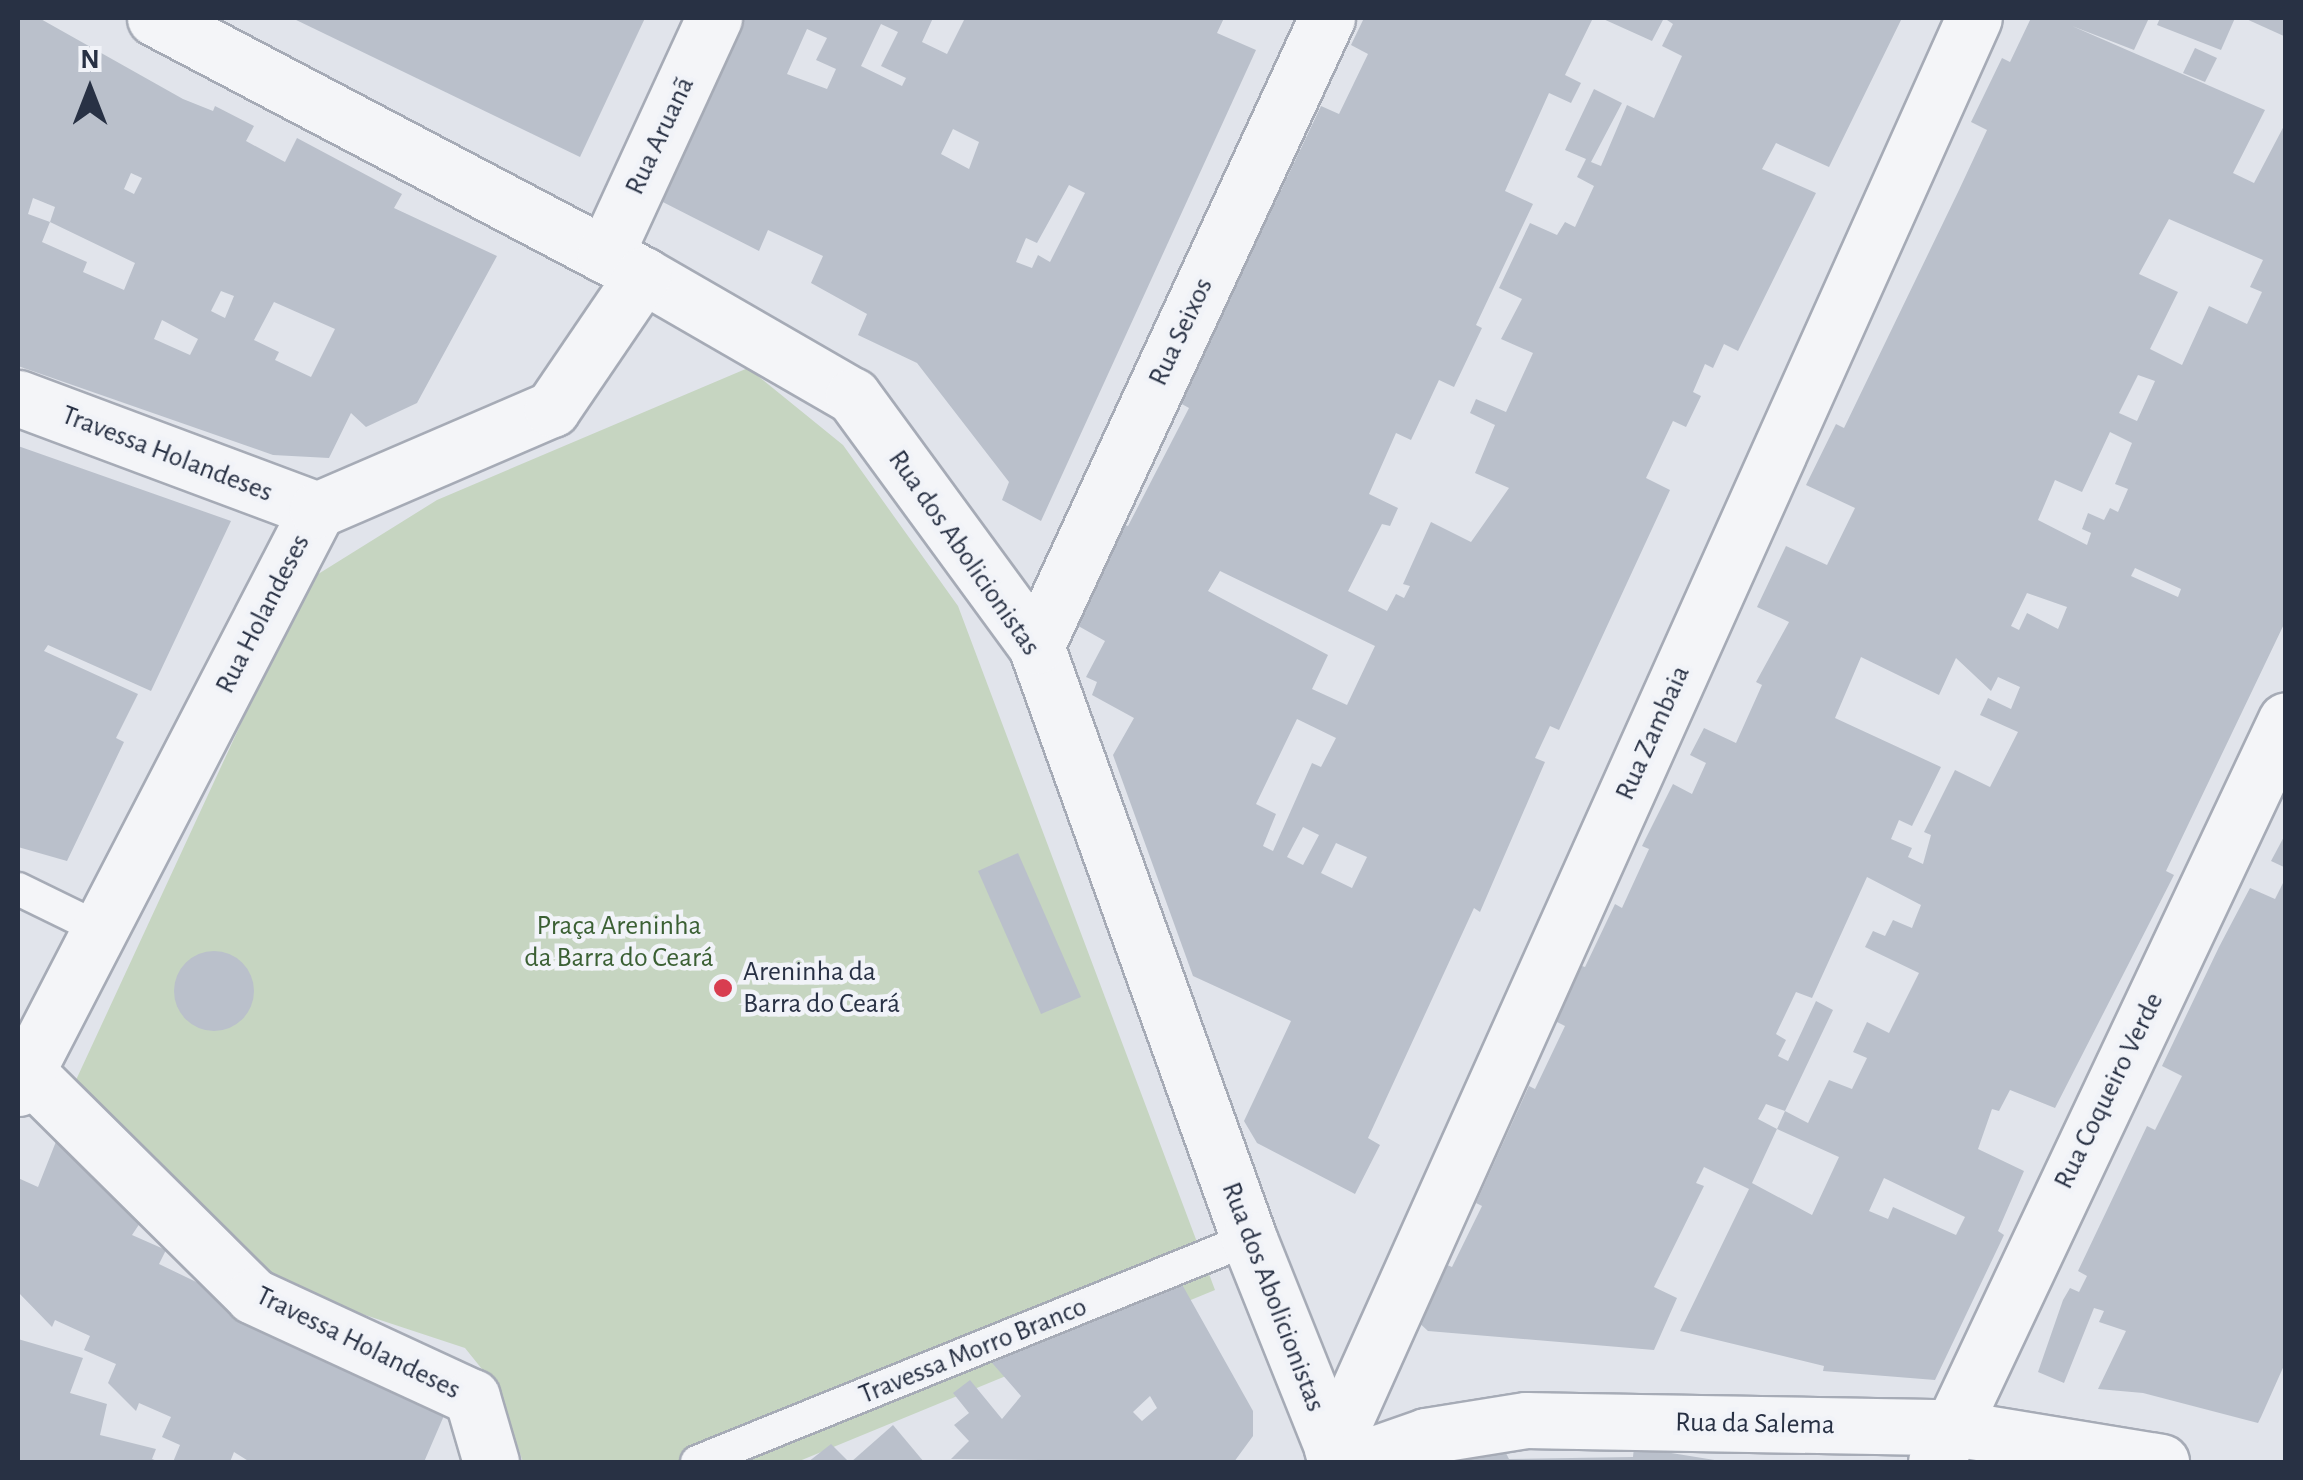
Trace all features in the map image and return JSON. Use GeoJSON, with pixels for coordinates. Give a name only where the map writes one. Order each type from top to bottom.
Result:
{"type":"FeatureCollection","features":[{"type":"Feature","properties":{"kind":"street","name":"Rua dos Abolicionistas"},"geometry":{"type":"LineString","coordinates":[[155,18],[624,265],[852,396],[1036,646],[1249,1239],[1341,1458]]}},
{"type":"Feature","properties":{"kind":"street","name":"Rua Aruanã"},"geometry":{"type":"LineString","coordinates":[[624,265],[714,18]]}},
{"type":"Feature","properties":{"kind":"street","name":"Rua Seixos"},"geometry":{"type":"LineString","coordinates":[[1036,646],[1328,18]]}},
{"type":"Feature","properties":{"kind":"street","name":"Rua Zambaia"},"geometry":{"type":"LineString","coordinates":[[1341,1458],[1974,18]]}},
{"type":"Feature","properties":{"kind":"street","name":"Rua Holandeses"},"geometry":{"type":"LineString","coordinates":[[22,1080],[317,510],[552,409],[624,265]]}},
{"type":"Feature","properties":{"kind":"street","name":"Travessa Holandeses"},"geometry":{"type":"LineString","coordinates":[[18,398],[317,510]]}},
{"type":"Feature","properties":{"kind":"street","name":"Rua Coqueiro Verde"},"geometry":{"type":"LineString","coordinates":[[1942,1445],[2286,720]]}},
{"type":"Feature","properties":{"kind":"street","name":"Travessa Holandeses"},"geometry":{"type":"LineString","coordinates":[[22,1080],[252,1296],[472,1398],[491,1462]]}},
{"type":"Feature","properties":{"kind":"street","name":"Rua da Salema"},"geometry":{"type":"LineString","coordinates":[[1341,1458],[1426,1436],[1526,1420],[2161,1462]]}},
{"type":"Feature","properties":{"kind":"lane"},"geometry":{"type":"LineString","coordinates":[[18,889],[100,929]]}},
{"type":"Feature","properties":{"kind":"lane","name":"Travessa Morro Branco"},"geometry":{"type":"LineString","coordinates":[[698,1462],[1249,1239]]}},
{"type":"Feature","properties":{"kind":"green space","name":"Praça Areninha da Barra do Ceará"},"geometry":{"type":"Polygon","coordinates":[[[748,368],[843,445],[958,606],[1215,1290],[797,1462],[523,1462],[498,1389],[465,1348],[265,1282],[76,1080],[307,581],[437,500],[748,368]]]}},
{"type":"Feature","properties":{"kind":"building"},"geometry":{"type":"Polygon","coordinates":[[[18,18],[39,18],[183,99],[213,111],[215,106],[254,126],[246,141],[285,162],[297,138],[402,194],[394,208],[497,256],[417,403],[366,427],[351,413],[329,458],[273,455],[18,366],[18,18]],[[131,173],[124,189],[134,194],[142,178],[131,173]],[[33,198],[28,214],[50,222],[55,207],[33,198]],[[50,222],[42,242],[87,262],[83,272],[124,290],[135,263],[50,222]],[[221,291],[211,311],[225,318],[234,296],[221,291]],[[274,302],[254,340],[279,352],[275,360],[311,377],[335,329],[274,302]],[[162,320],[154,339],[190,355],[198,339],[162,320]]]}},
{"type":"Feature","properties":{"kind":"building"},"geometry":{"type":"Polygon","coordinates":[[[292,18],[645,18],[580,157],[292,18]]]}},
{"type":"Feature","properties":{"kind":"building"},"geometry":{"type":"Polygon","coordinates":[[[739,18],[933,18],[922,42],[947,54],[965,18],[1224,18],[1217,33],[1256,50],[1041,521],[1002,500],[1009,482],[917,363],[858,335],[867,314],[811,283],[823,256],[768,230],[759,251],[651,196],[739,18]],[[881,24],[861,66],[902,86],[906,78],[881,66],[898,32],[881,24]],[[807,29],[787,74],[827,89],[836,69],[816,60],[827,38],[807,29]],[[953,129],[941,154],[969,169],[979,142],[953,129]],[[1069,185],[1037,243],[1026,238],[1016,262],[1032,268],[1038,255],[1050,262],[1085,193],[1069,185]]]}},
{"type":"Feature","properties":{"kind":"building"},"geometry":{"type":"Polygon","coordinates":[[[1364,18],[1593,18],[1565,75],[1581,83],[1571,103],[1549,93],[1505,191],[1533,204],[1476,325],[1482,328],[1454,387],[1439,380],[1411,440],[1396,433],[1369,494],[1398,508],[1390,526],[1382,524],[1348,591],[1387,611],[1396,594],[1404,598],[1410,586],[1403,584],[1431,522],[1471,542],[1509,488],[1475,473],[1495,425],[1470,413],[1476,399],[1506,412],[1533,353],[1501,339],[1522,299],[1499,288],[1530,223],[1557,235],[1565,222],[1575,227],[1594,186],[1577,177],[1586,159],[1565,150],[1594,89],[1622,103],[1591,162],[1601,166],[1627,105],[1654,118],[1682,56],[1662,46],[1673,24],[1664,18],[1902,18],[1829,167],[1776,143],[1762,169],[1816,193],[1738,351],[1724,344],[1713,368],[1705,364],[1693,392],[1701,396],[1686,427],[1673,421],[1646,478],[1670,490],[1559,730],[1550,726],[1535,758],[1545,762],[1480,912],[1474,908],[1368,1138],[1380,1145],[1355,1194],[1257,1143],[1244,1121],[1291,1021],[1193,976],[1113,755],[1134,718],[1092,695],[1097,682],[1086,677],[1105,641],[1073,623],[1121,524],[1128,526],[1189,408],[1180,403],[1321,106],[1339,114],[1368,54],[1351,45],[1364,18]],[[1220,571],[1208,591],[1328,655],[1312,689],[1347,705],[1375,646],[1220,571]],[[1297,719],[1256,804],[1276,814],[1263,846],[1273,851],[1312,763],[1321,767],[1336,738],[1297,719]],[[1303,827],[1287,857],[1303,865],[1319,835],[1303,827]],[[1336,843],[1321,873],[1352,888],[1367,857],[1336,843]]]}},
{"type":"Feature","properties":{"kind":"building"},"geometry":{"type":"Polygon","coordinates":[[[1601,18],[1664,18],[1652,41],[1601,18]]]}},
{"type":"Feature","properties":{"kind":"building"},"geometry":{"type":"Polygon","coordinates":[[[2031,18],[2149,18],[2134,50],[2072,26],[2265,110],[2233,173],[2254,183],[2286,122],[2286,620],[2166,871],[2174,875],[2055,1108],[2010,1090],[1999,1111],[1992,1109],[1978,1149],[2024,1171],[1998,1231],[2004,1235],[1935,1380],[1823,1371],[1824,1366],[1680,1331],[1749,1189],[1704,1167],[1696,1183],[1704,1186],[1654,1287],[1677,1298],[1654,1350],[1428,1331],[1415,1319],[1440,1262],[1452,1267],[1482,1206],[1476,1203],[1529,1086],[1535,1089],[1565,1026],[1553,1020],[1579,965],[1585,967],[1615,904],[1622,908],[1649,849],[1642,846],[1673,784],[1692,794],[1706,763],[1690,755],[1704,728],[1736,743],[1762,685],[1756,682],[1789,622],[1757,607],[1786,546],[1827,565],[1855,508],[1806,485],[1836,424],[1844,428],[1959,190],[1987,130],[1971,122],[2002,58],[2010,62],[2031,18]],[[2169,219],[2139,274],[2178,292],[2150,349],[2182,365],[2209,306],[2247,324],[2262,292],[2250,287],[2263,260],[2169,219]],[[2138,375],[2119,413],[2137,421],[2155,381],[2138,375]],[[2110,432],[2082,492],[2055,480],[2038,520],[2087,545],[2091,533],[2082,529],[2088,513],[2104,520],[2110,508],[2118,512],[2128,489],[2115,484],[2132,443],[2110,432]],[[2135,568],[2131,576],[2178,597],[2181,589],[2135,568]],[[2027,593],[2011,626],[2019,630],[2027,613],[2058,629],[2067,607],[2027,593]],[[1861,657],[1835,718],[1941,767],[1912,826],[1899,820],[1891,839],[1912,848],[1908,857],[1923,864],[1931,835],[1924,832],[1955,770],[1990,787],[2018,732],[1980,715],[1988,698],[2011,709],[2020,687],[1998,677],[1991,691],[1956,658],[1939,695],[1861,657]],[[1867,877],[1812,998],[1796,992],[1776,1034],[1786,1040],[1778,1056],[1788,1061],[1816,1001],[1833,1010],[1785,1111],[1808,1123],[1829,1080],[1852,1089],[1867,1058],[1853,1052],[1867,1022],[1889,1033],[1919,973],[1865,947],[1873,931],[1885,936],[1893,920],[1912,928],[1921,905],[1867,877]],[[1766,1104],[1758,1119],[1777,1129],[1785,1111],[1766,1104]],[[1777,1129],[1752,1183],[1812,1215],[1839,1157],[1777,1129]],[[1884,1178],[1869,1211],[1888,1219],[1893,1207],[1956,1235],[1965,1217],[1884,1178]]]}},
{"type":"Feature","properties":{"kind":"building"},"geometry":{"type":"Polygon","coordinates":[[[2160,18],[2235,18],[2221,50],[2157,25],[2160,18]]]}},
{"type":"Feature","properties":{"kind":"building"},"geometry":{"type":"Polygon","coordinates":[[[2244,18],[2286,18],[2286,37],[2244,18]]]}},
{"type":"Feature","properties":{"kind":"building"},"geometry":{"type":"Polygon","coordinates":[[[2195,48],[2217,58],[2205,82],[2183,73],[2195,48]]]}},
{"type":"Feature","properties":{"kind":"building"},"geometry":{"type":"Polygon","coordinates":[[[18,446],[231,521],[151,691],[48,645],[44,651],[138,694],[116,738],[124,742],[67,861],[18,847],[18,446]]]}},
{"type":"Feature","properties":{"kind":"building"},"geometry":{"type":"Polygon","coordinates":[[[2286,833],[2286,868],[2271,861],[2286,833]]]}},
{"type":"Feature","properties":{"kind":"building"},"geometry":{"type":"Polygon","coordinates":[[[1018,853],[1081,997],[1041,1014],[978,871],[1018,853]]]}},
{"type":"Feature","properties":{"kind":"building"},"geometry":{"type":"Polygon","coordinates":[[[2286,877],[2286,1361],[2258,1423],[2143,1393],[2098,1389],[2126,1331],[2099,1322],[2104,1311],[2094,1308],[2064,1383],[2038,1372],[2063,1300],[2070,1288],[2079,1292],[2087,1276],[2078,1271],[2147,1126],[2155,1130],[2182,1076],[2162,1066],[2219,947],[2250,888],[2275,899],[2286,877]]]}},
{"type":"Feature","properties":{"kind":"building"},"geometry":{"type":"Polygon","coordinates":[[[214,951],[229,954],[242,963],[251,976],[251,1006],[242,1019],[229,1028],[214,1031],[199,1028],[186,1019],[177,1006],[174,991],[177,976],[186,963],[199,954],[214,951]]]}},
{"type":"Feature","properties":{"kind":"building"},"geometry":{"type":"Polygon","coordinates":[[[59,1134],[148,1211],[132,1235],[166,1250],[159,1264],[449,1404],[424,1462],[250,1462],[234,1452],[230,1462],[173,1462],[180,1445],[162,1437],[171,1417],[139,1403],[136,1411],[108,1383],[116,1364],[84,1350],[90,1336],[55,1320],[52,1327],[18,1292],[18,1178],[38,1187],[59,1134]]]}},
{"type":"Feature","properties":{"kind":"building"},"geometry":{"type":"Polygon","coordinates":[[[1179,1279],[1253,1411],[1253,1436],[1234,1462],[951,1459],[969,1441],[954,1425],[969,1413],[953,1393],[970,1380],[1002,1419],[1021,1396],[986,1356],[1053,1330],[1058,1335],[1179,1279]],[[1150,1396],[1133,1412],[1142,1421],[1157,1408],[1150,1396]]]}},
{"type":"Feature","properties":{"kind":"building"},"geometry":{"type":"Polygon","coordinates":[[[18,1339],[83,1358],[70,1393],[107,1404],[100,1435],[156,1449],[152,1459],[160,1462],[18,1462],[18,1339]]]}},
{"type":"Feature","properties":{"kind":"building"},"geometry":{"type":"Polygon","coordinates":[[[893,1425],[924,1462],[851,1462],[893,1425]]]}},
{"type":"Feature","properties":{"kind":"building"},"geometry":{"type":"Polygon","coordinates":[[[831,1444],[849,1462],[808,1462],[831,1444]]]}},
{"type":"Feature","properties":{"kind":"building"},"geometry":{"type":"Polygon","coordinates":[[[1503,1447],[1509,1459],[1633,1457],[1634,1447],[1727,1462],[1433,1462],[1503,1447]]]}},
{"type":"Feature","properties":{"kind":"place","name":"Areninha da Barra do Ceará"},"geometry":{"type":"Point","coordinates":[723,988]}}]}
